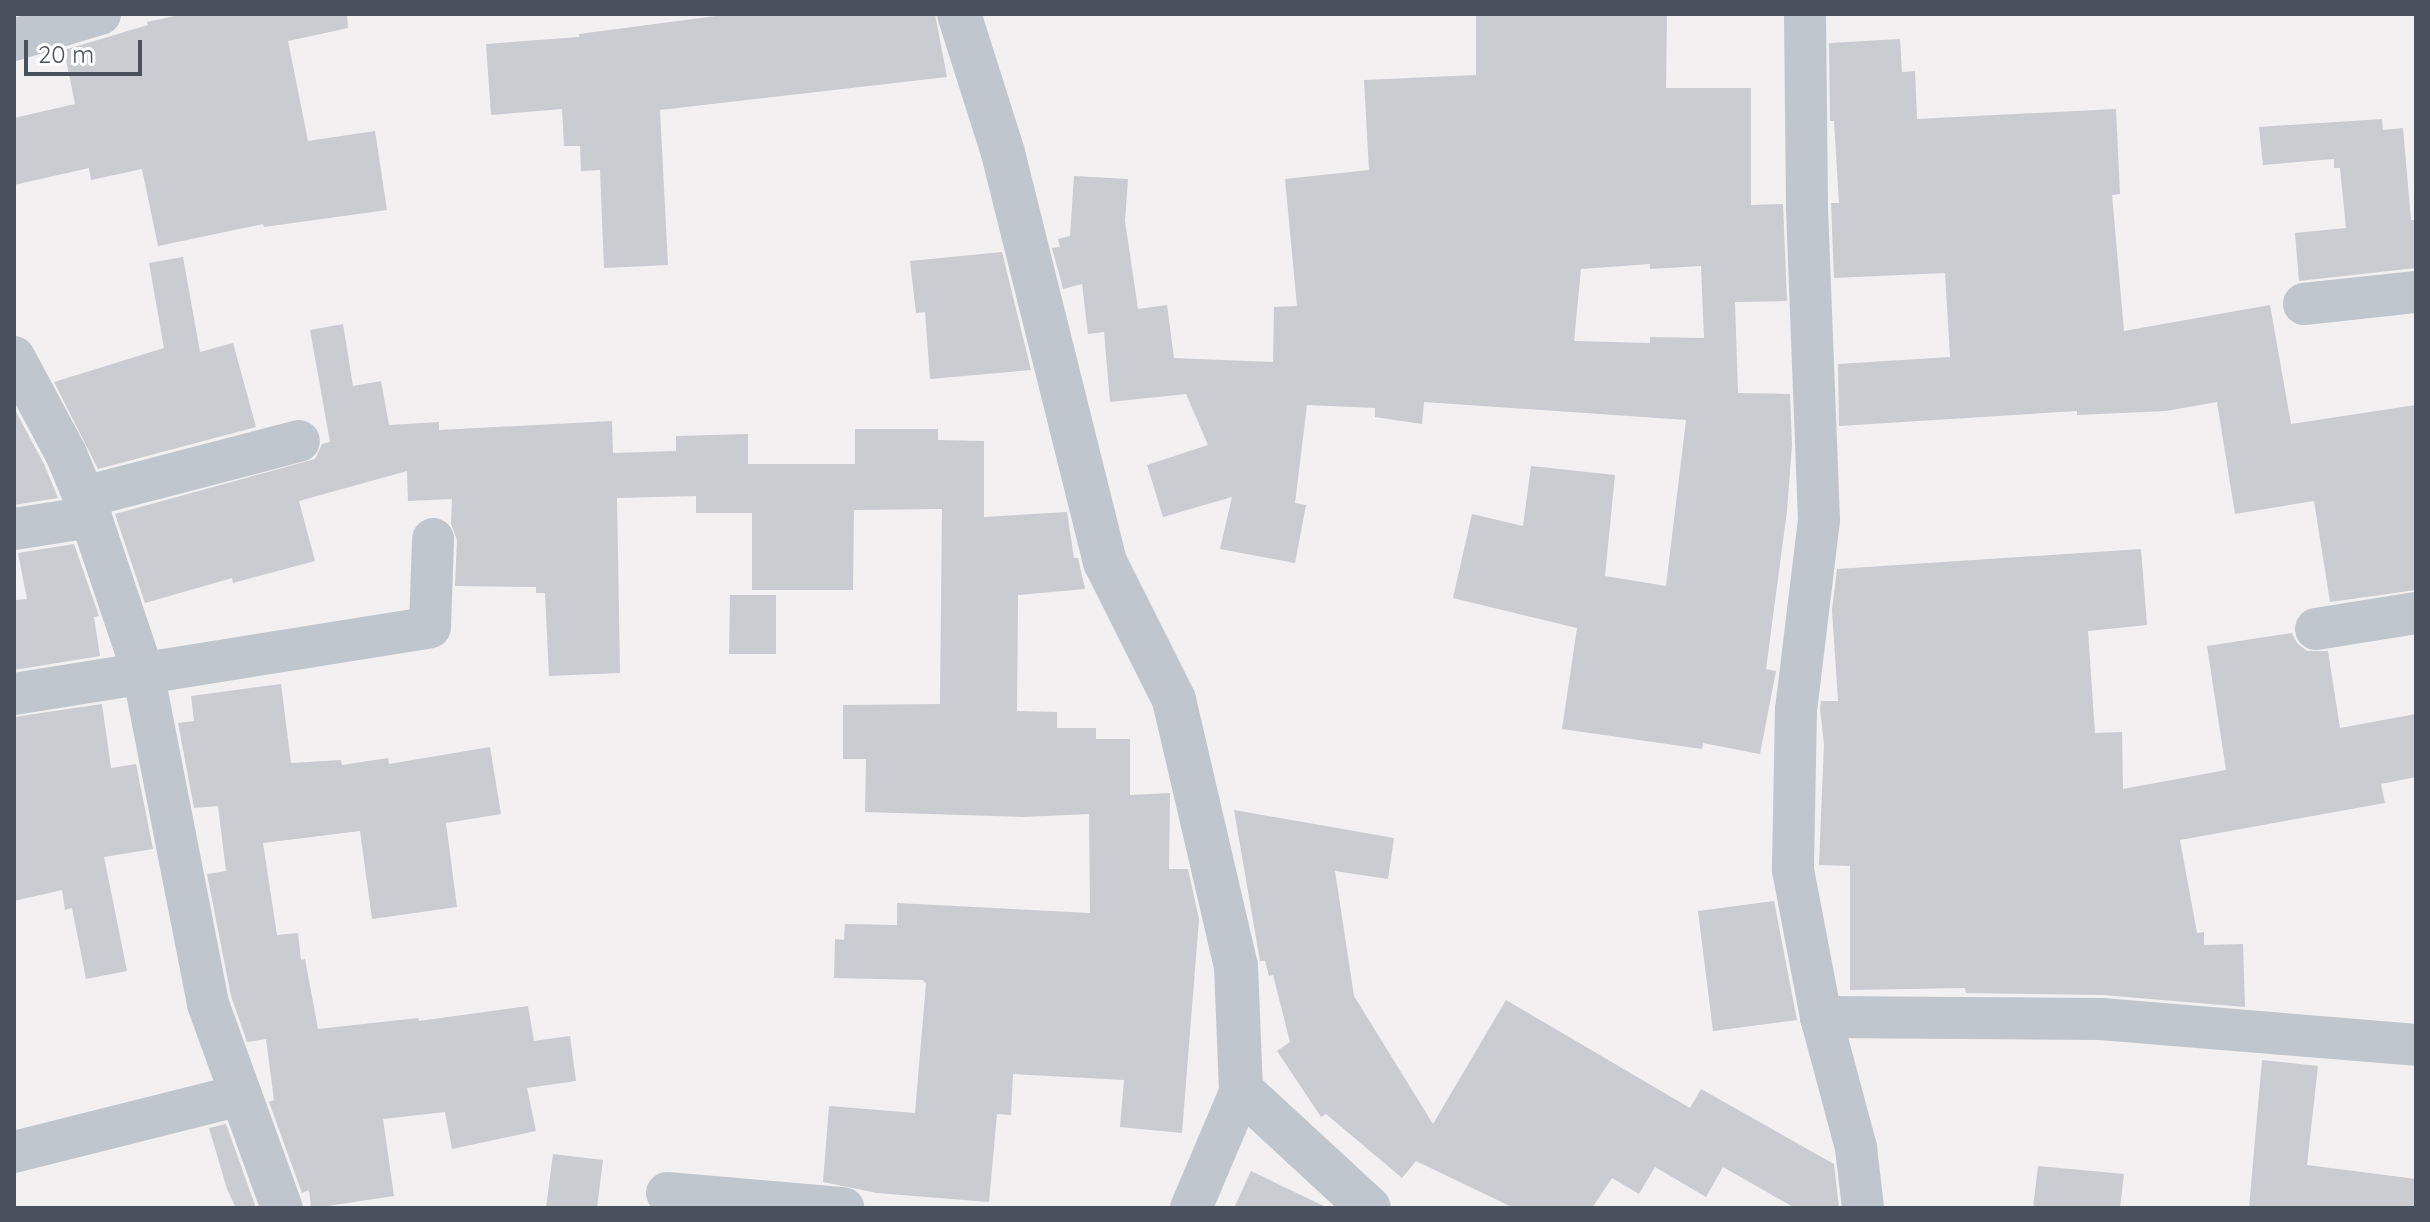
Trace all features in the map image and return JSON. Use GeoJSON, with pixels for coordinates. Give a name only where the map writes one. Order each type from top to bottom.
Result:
{"type":"FeatureCollection","features":[{"type":"Feature","properties":{"kind":"street"},"geometry":{"type":"LineString","coordinates":[[14,40],[100,14]]}},
{"type":"Feature","properties":{"kind":"street"},"geometry":{"type":"LineString","coordinates":[[959,14],[1003,153],[1105,562],[1174,700],[1236,966],[1241,1090],[1191,1208]]}},
{"type":"Feature","properties":{"kind":"street"},"geometry":{"type":"LineString","coordinates":[[1805,14],[1807,208],[1819,520],[1796,710],[1793,870],[1821,1017],[1856,1148],[1863,1208]]}},
{"type":"Feature","properties":{"kind":"street"},"geometry":{"type":"LineString","coordinates":[[2304,304],[2416,292]]}},
{"type":"Feature","properties":{"kind":"street"},"geometry":{"type":"LineString","coordinates":[[14,357],[66,454],[143,672],[208,1004],[282,1208]]}},
{"type":"Feature","properties":{"kind":"street"},"geometry":{"type":"LineString","coordinates":[[14,529],[299,441]]}},
{"type":"Feature","properties":{"kind":"street"},"geometry":{"type":"LineString","coordinates":[[14,694],[70,688],[143,672],[430,627],[433,539]]}},
{"type":"Feature","properties":{"kind":"street"},"geometry":{"type":"LineString","coordinates":[[2316,629],[2416,613]]}},
{"type":"Feature","properties":{"kind":"street"},"geometry":{"type":"LineString","coordinates":[[1821,1017],[2101,1019],[2416,1045]]}},
{"type":"Feature","properties":{"kind":"street"},"geometry":{"type":"LineString","coordinates":[[1241,1090],[1369,1208]]}},
{"type":"Feature","properties":{"kind":"street"},"geometry":{"type":"LineString","coordinates":[[14,1152],[241,1095]]}},
{"type":"Feature","properties":{"kind":"street"},"geometry":{"type":"LineString","coordinates":[[667,1193],[843,1208]]}},
{"type":"Feature","properties":{"kind":"building"},"geometry":{"type":"Polygon","coordinates":[[[184,14],[347,14],[348,28],[288,41],[308,141],[375,131],[387,210],[264,227],[263,224],[158,246],[142,169],[91,180],[89,168],[14,185],[14,118],[75,104],[64,50],[148,25],[147,22],[184,14]]]}},
{"type":"Feature","properties":{"kind":"building"},"geometry":{"type":"Polygon","coordinates":[[[731,14],[935,14],[947,77],[660,110],[668,265],[604,268],[600,170],[581,171],[580,146],[564,146],[562,109],[491,115],[486,44],[579,37],[579,34],[731,14]]]}},
{"type":"Feature","properties":{"kind":"building"},"geometry":{"type":"Polygon","coordinates":[[[1476,14],[1667,14],[1666,88],[1751,88],[1751,205],[1783,204],[1787,301],[1735,302],[1738,393],[1790,394],[1792,445],[1787,511],[1766,669],[1776,671],[1760,754],[1703,743],[1702,749],[1562,729],[1577,628],[1453,598],[1472,514],[1523,526],[1531,466],[1615,475],[1605,576],[1666,586],[1686,420],[1424,402],[1422,424],[1375,417],[1375,408],[1307,405],[1295,503],[1306,505],[1295,563],[1220,549],[1232,497],[1163,517],[1147,465],[1208,445],[1186,394],[1110,402],[1104,332],[1088,334],[1082,284],[1063,289],[1052,248],[1060,247],[1058,239],[1070,236],[1074,176],[1128,179],[1125,221],[1138,309],[1167,305],[1174,358],[1273,362],[1274,307],[1297,306],[1285,179],[1369,170],[1364,80],[1476,75],[1476,14]],[[1650,264],[1581,269],[1574,341],[1650,343],[1650,337],[1704,338],[1701,266],[1650,269],[1650,264]]]}},
{"type":"Feature","properties":{"kind":"building"},"geometry":{"type":"Polygon","coordinates":[[[1900,39],[1902,72],[1915,71],[1917,119],[2116,109],[2120,194],[2112,195],[2124,331],[2270,305],[2291,424],[2416,405],[2416,590],[2330,602],[2314,501],[2235,514],[2217,402],[2166,411],[2077,415],[2077,411],[1839,426],[1838,364],[1950,357],[1945,273],[1834,278],[1831,203],[1839,203],[1834,121],[1830,121],[1829,43],[1900,39]]]}},
{"type":"Feature","properties":{"kind":"building"},"geometry":{"type":"Polygon","coordinates":[[[2382,119],[2383,130],[2403,128],[2411,220],[2416,220],[2416,268],[2299,281],[2295,233],[2346,228],[2340,168],[2334,168],[2334,159],[2263,165],[2259,127],[2382,119]]]}},
{"type":"Feature","properties":{"kind":"building"},"geometry":{"type":"Polygon","coordinates":[[[1002,252],[1031,370],[930,379],[925,312],[916,313],[910,261],[1002,252]]]}},
{"type":"Feature","properties":{"kind":"building"},"geometry":{"type":"Polygon","coordinates":[[[183,257],[200,352],[233,343],[256,427],[98,469],[54,382],[164,348],[149,263],[183,257]]]}},
{"type":"Feature","properties":{"kind":"building"},"geometry":{"type":"Polygon","coordinates":[[[343,324],[353,386],[381,381],[389,425],[439,422],[439,430],[612,421],[613,453],[676,451],[676,436],[748,434],[748,464],[855,464],[855,429],[938,429],[938,440],[984,441],[984,517],[1067,512],[1074,558],[1078,558],[1085,589],[1018,595],[1017,711],[1057,712],[1057,728],[1096,728],[1096,739],[1130,739],[1130,795],[1170,793],[1169,869],[1188,869],[1199,919],[1182,1133],[1120,1127],[1124,1080],[1013,1074],[1011,1115],[997,1114],[989,1202],[877,1193],[823,1182],[829,1106],[915,1113],[926,983],[922,980],[834,978],[835,939],[844,940],[845,924],[897,925],[897,903],[1090,913],[1089,814],[1023,817],[865,812],[866,759],[843,759],[843,705],[940,704],[942,509],[854,510],[853,590],[752,590],[752,513],[696,513],[696,496],[617,498],[620,673],[549,676],[545,593],[536,593],[536,587],[455,586],[457,540],[451,524],[452,499],[408,501],[407,471],[299,501],[315,561],[233,583],[232,578],[145,603],[115,514],[315,459],[322,444],[330,442],[310,330],[343,324]]]}},
{"type":"Feature","properties":{"kind":"building"},"geometry":{"type":"Polygon","coordinates":[[[14,408],[44,464],[58,498],[14,505],[14,408]]]}},
{"type":"Feature","properties":{"kind":"building"},"geometry":{"type":"Polygon","coordinates":[[[74,544],[99,616],[94,617],[100,656],[14,670],[14,600],[27,599],[18,553],[74,544]]]}},
{"type":"Feature","properties":{"kind":"building"},"geometry":{"type":"Polygon","coordinates":[[[2141,549],[2147,625],[2088,631],[2095,733],[2122,732],[2123,789],[2226,770],[2207,646],[2292,633],[2297,643],[2307,651],[2328,651],[2340,728],[2416,714],[2416,777],[2381,784],[2385,803],[2180,840],[2197,933],[2204,932],[2204,945],[2243,944],[2245,1007],[2103,995],[1966,993],[1965,988],[1850,990],[1850,866],[1819,865],[1824,744],[1820,708],[1821,701],[1838,701],[1832,610],[1837,569],[2141,549]]]}},
{"type":"Feature","properties":{"kind":"building"},"geometry":{"type":"Polygon","coordinates":[[[730,595],[776,595],[776,654],[729,654],[730,595]]]}},
{"type":"Feature","properties":{"kind":"building"},"geometry":{"type":"Polygon","coordinates":[[[281,684],[291,763],[341,760],[342,765],[388,758],[389,764],[490,747],[501,814],[446,823],[457,907],[372,919],[360,831],[263,843],[277,935],[298,933],[301,960],[305,959],[318,1029],[418,1018],[419,1021],[528,1006],[534,1041],[570,1036],[576,1081],[527,1088],[536,1131],[452,1149],[445,1112],[383,1119],[394,1196],[314,1208],[311,1208],[309,1190],[302,1193],[269,1102],[274,1100],[266,1039],[247,1042],[231,996],[207,874],[226,871],[218,806],[194,808],[178,723],[194,721],[191,696],[281,684]]]}},
{"type":"Feature","properties":{"kind":"building"},"geometry":{"type":"Polygon","coordinates":[[[102,704],[111,768],[136,764],[153,849],[104,857],[127,971],[86,979],[72,908],[65,910],[62,890],[14,901],[14,717],[102,704]]]}},
{"type":"Feature","properties":{"kind":"building"},"geometry":{"type":"Polygon","coordinates":[[[1234,810],[1394,838],[1388,879],[1335,871],[1354,996],[1433,1124],[1506,1000],[1690,1108],[1701,1089],[1834,1164],[1839,1208],[1795,1208],[1723,1167],[1706,1197],[1655,1167],[1639,1194],[1612,1178],[1592,1208],[1514,1208],[1416,1161],[1402,1178],[1326,1114],[1321,1117],[1277,1051],[1290,1042],[1273,975],[1269,976],[1265,961],[1260,961],[1234,810]]]}},
{"type":"Feature","properties":{"kind":"building"},"geometry":{"type":"Polygon","coordinates":[[[1774,901],[1797,1020],[1713,1031],[1698,911],[1774,901]]]}},
{"type":"Feature","properties":{"kind":"building"},"geometry":{"type":"Polygon","coordinates":[[[2262,1060],[2318,1066],[2307,1165],[2416,1179],[2416,1208],[2249,1208],[2262,1060]]]}},
{"type":"Feature","properties":{"kind":"building"},"geometry":{"type":"Polygon","coordinates":[[[226,1124],[256,1208],[236,1208],[227,1189],[209,1128],[226,1124]]]}},
{"type":"Feature","properties":{"kind":"building"},"geometry":{"type":"Polygon","coordinates":[[[553,1154],[603,1160],[597,1208],[546,1208],[553,1154]]]}},
{"type":"Feature","properties":{"kind":"building"},"geometry":{"type":"Polygon","coordinates":[[[2038,1166],[2124,1174],[2120,1208],[2033,1208],[2038,1166]]]}},
{"type":"Feature","properties":{"kind":"building"},"geometry":{"type":"Polygon","coordinates":[[[1251,1171],[1328,1208],[1234,1208],[1251,1171]]]}}]}
